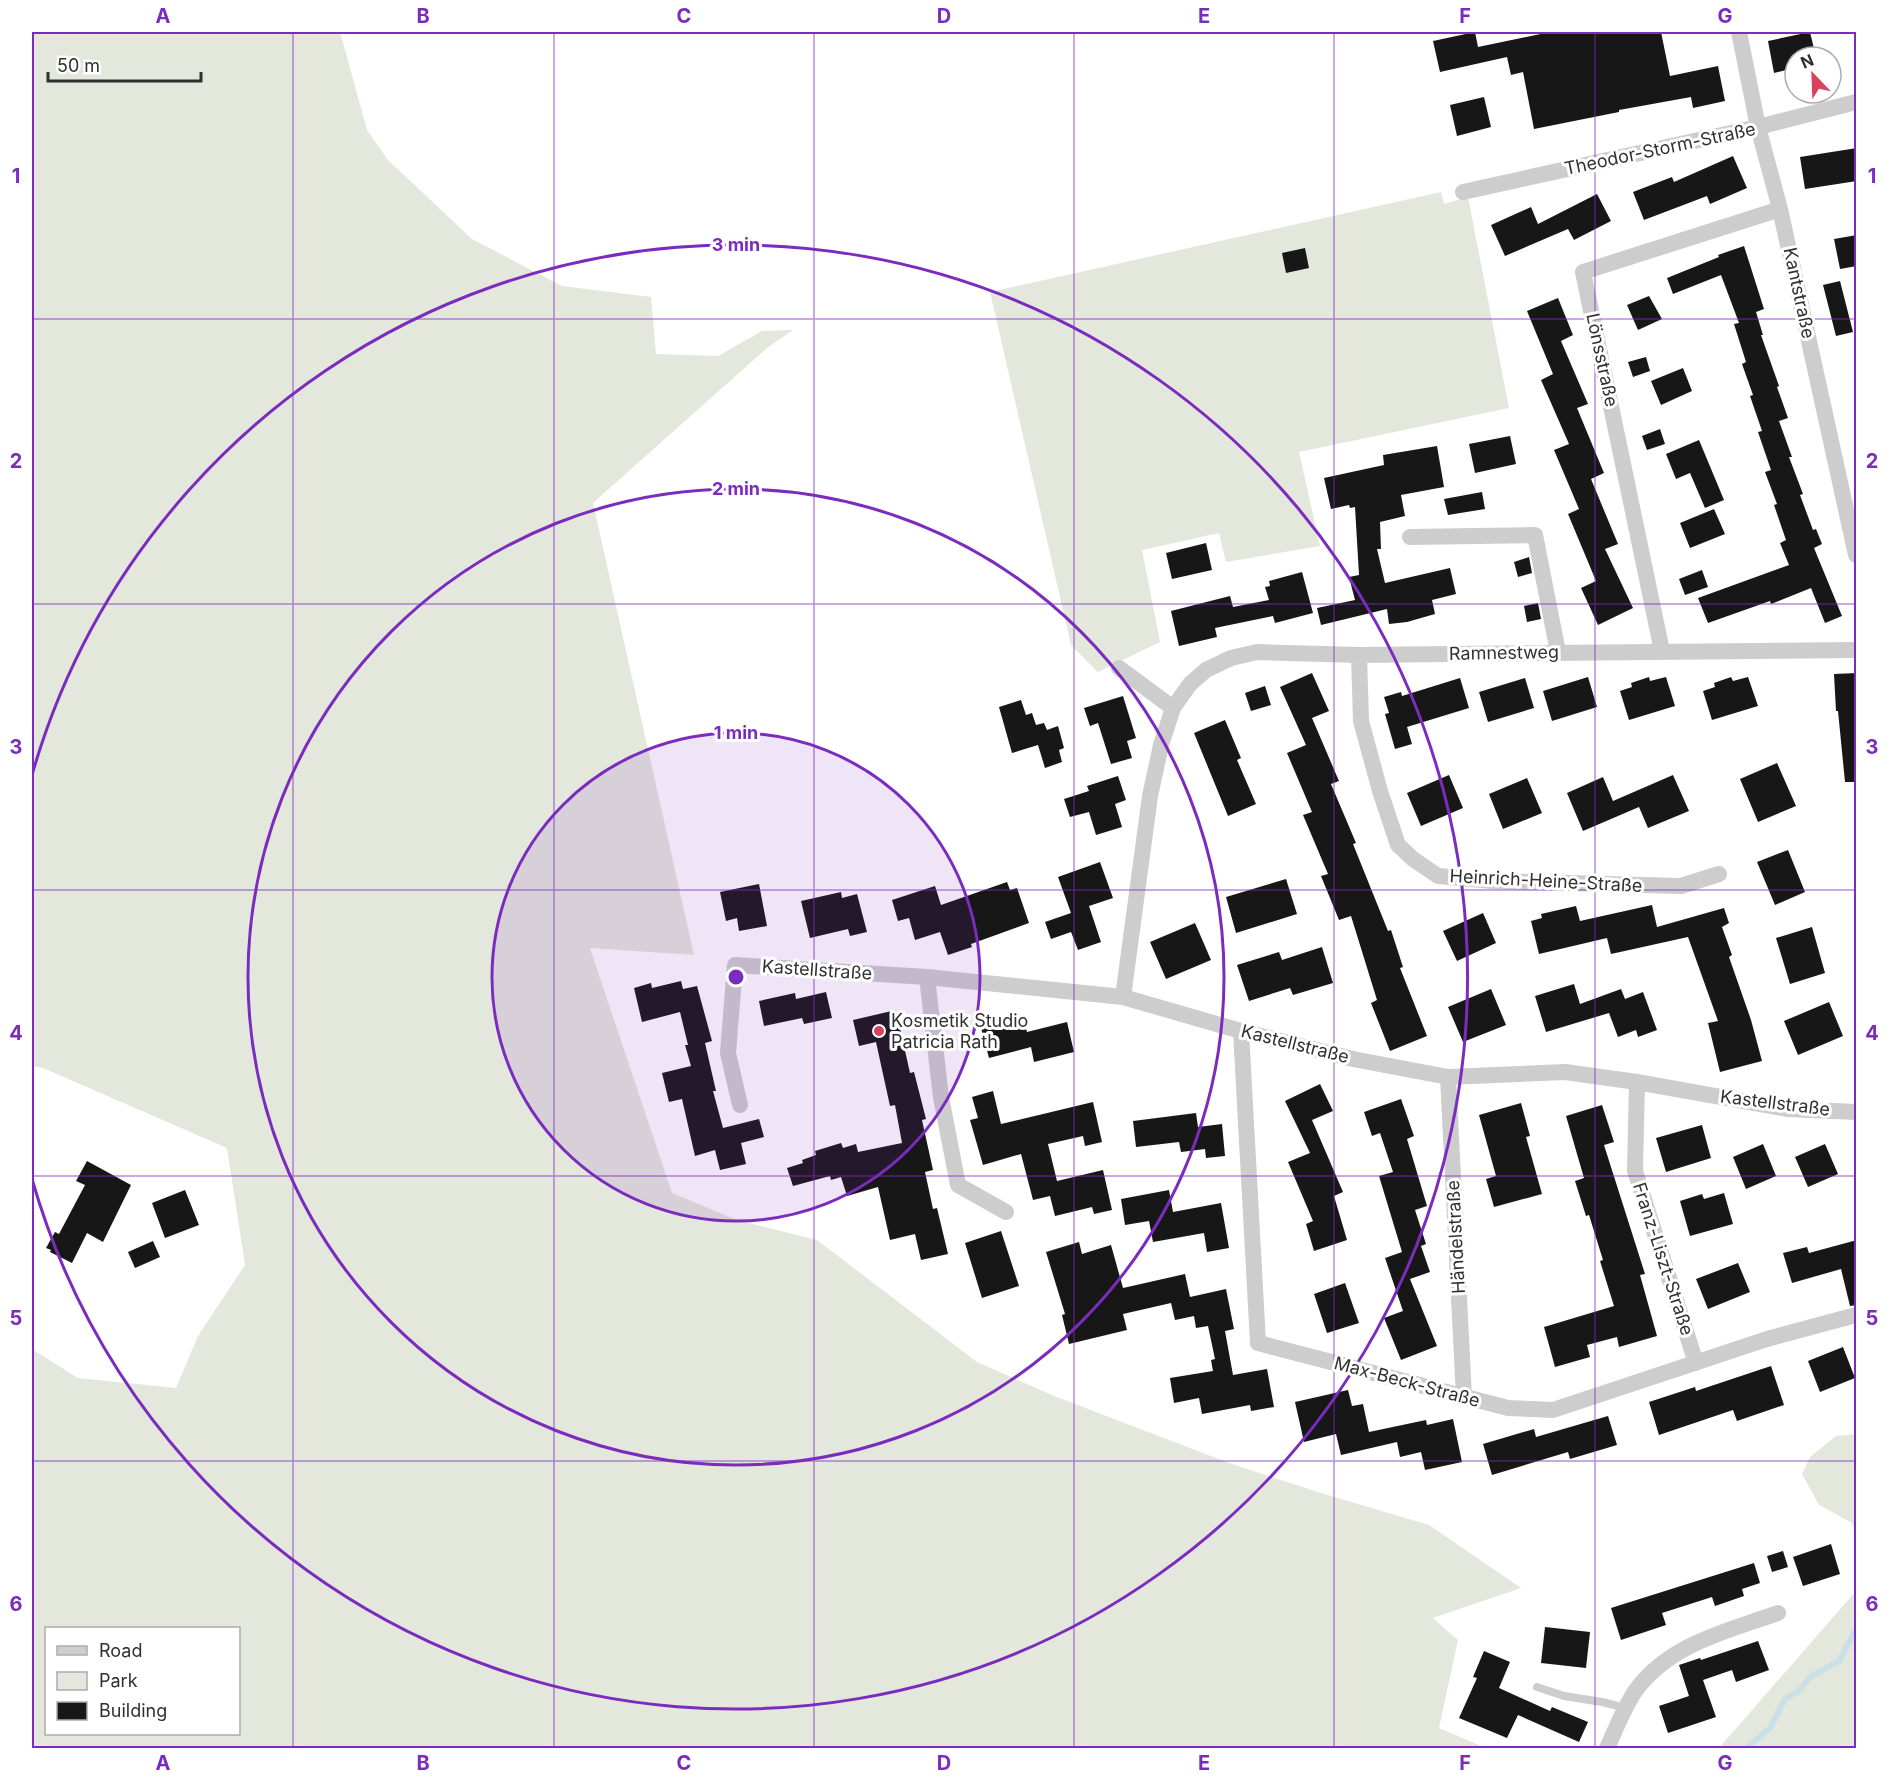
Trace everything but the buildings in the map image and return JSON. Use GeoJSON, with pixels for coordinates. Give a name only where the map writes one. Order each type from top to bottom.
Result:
{"type":"FeatureCollection","features":[{"type":"Feature","properties":{"kind":"street","name":"Kantstraße"},"geometry":{"type":"LineString","coordinates":[[1739,32],[1758,127],[1780,209],[1857,555]]}},
{"type":"Feature","properties":{"kind":"street","name":"Theodor-Storm-Straße"},"geometry":{"type":"LineString","coordinates":[[1463,192],[1758,127],[1857,102]]}},
{"type":"Feature","properties":{"kind":"street","name":"Lönsstraße"},"geometry":{"type":"LineString","coordinates":[[1662,651],[1583,272],[1780,209]]}},
{"type":"Feature","properties":{"kind":"street"},"geometry":{"type":"LineString","coordinates":[[1410,537],[1534,536],[1558,652]]}},
{"type":"Feature","properties":{"kind":"street","name":"Ramnestweg"},"geometry":{"type":"LineString","coordinates":[[1123,997],[1150,796],[1161,745],[1173,708],[1190,684],[1206,670],[1231,658],[1257,652],[1359,654],[1857,651]]}},
{"type":"Feature","properties":{"kind":"street","name":"Heinrich-Heine-Straße"},"geometry":{"type":"LineString","coordinates":[[1359,654],[1361,720],[1380,791],[1398,845],[1413,859],[1438,876],[1492,881],[1681,886],[1719,874]]}},
{"type":"Feature","properties":{"kind":"street"},"geometry":{"type":"LineString","coordinates":[[1119,668],[1173,708]]}},
{"type":"Feature","properties":{"kind":"street","name":"Kastellstraße"},"geometry":{"type":"LineString","coordinates":[[740,1105],[728,1053],[735,965],[927,977],[1123,997],[1241,1031],[1353,1059],[1448,1077],[1565,1072],[1637,1082],[1788,1109],[1857,1112]]}},
{"type":"Feature","properties":{"kind":"street"},"geometry":{"type":"LineString","coordinates":[[927,977],[941,1096],[957,1185],[1006,1212]]}},
{"type":"Feature","properties":{"kind":"street","name":"Max-Beck-Straße"},"geometry":{"type":"LineString","coordinates":[[1241,1031],[1258,1343],[1508,1408],[1553,1410],[1767,1339],[1857,1315]]}},
{"type":"Feature","properties":{"kind":"street","name":"Händelstraße"},"geometry":{"type":"LineString","coordinates":[[1448,1077],[1464,1398]]}},
{"type":"Feature","properties":{"kind":"street","name":"Franz-Liszt-Straße"},"geometry":{"type":"LineString","coordinates":[[1637,1082],[1635,1171],[1696,1363]]}},
{"type":"Feature","properties":{"kind":"street"},"geometry":{"type":"LineString","coordinates":[[1607,1749],[1635,1692],[1652,1671],[1678,1652],[1700,1641],[1778,1613]]}},
{"type":"Feature","properties":{"kind":"lane"},"geometry":{"type":"LineString","coordinates":[[1537,1687],[1564,1696],[1602,1701],[1626,1708]]}},
{"type":"Feature","properties":{"kind":"green space"},"geometry":{"type":"Polygon","coordinates":[[[32,32],[340,32],[367,130],[388,160],[472,239],[562,286],[651,297],[656,354],[718,356],[762,331],[793,330],[767,348],[593,503],[694,955],[590,948],[672,1193],[737,1220],[817,1240],[977,1362],[1054,1396],[1232,1464],[1429,1525],[1521,1588],[1433,1618],[1458,1640],[1439,1728],[1486,1748],[32,1748],[32,1349],[78,1378],[176,1388],[198,1336],[245,1265],[227,1148],[43,1068],[32,1066],[32,32]]]}},
{"type":"Feature","properties":{"kind":"green space"},"geometry":{"type":"Polygon","coordinates":[[[1441,192],[1444,204],[1468,197],[1509,408],[1299,452],[1320,546],[1226,562],[1219,533],[1142,550],[1160,642],[1098,672],[1071,645],[990,292],[1441,192]]]}},
{"type":"Feature","properties":{"kind":"green space"},"geometry":{"type":"Polygon","coordinates":[[[1856,1434],[1856,1541],[1852,1523],[1819,1505],[1802,1474],[1810,1457],[1836,1436],[1856,1434]]]}},
{"type":"Feature","properties":{"kind":"green space"},"geometry":{"type":"Polygon","coordinates":[[[1856,1591],[1856,1748],[1719,1748],[1726,1740],[1856,1591]]]}},
{"type":"Feature","properties":{"kind":"waterway"},"geometry":{"type":"LineString","coordinates":[[1746,1748],[1770,1728],[1785,1699],[1799,1691],[1810,1677],[1839,1661],[1856,1629]]}},
{"type":"Feature","properties":{"kind":"place","name":"Kosmetik Studio Patricia Rath"},"geometry":{"type":"Point","coordinates":[879,1031]}}]}
